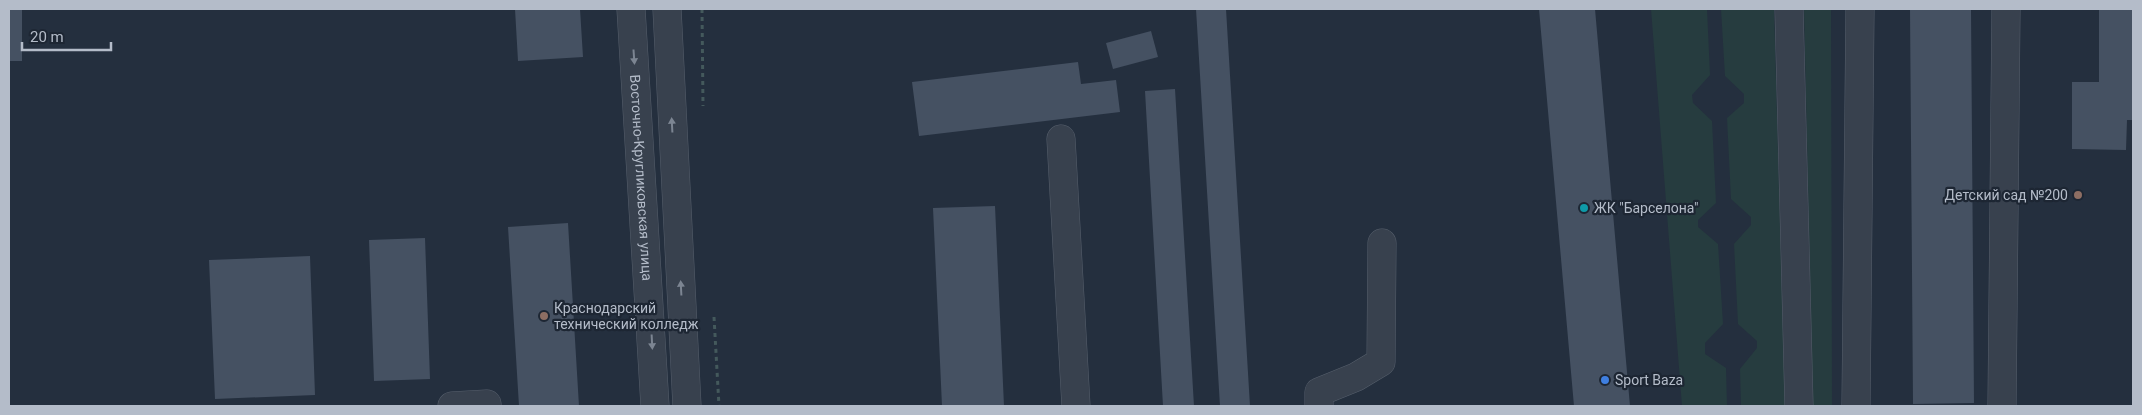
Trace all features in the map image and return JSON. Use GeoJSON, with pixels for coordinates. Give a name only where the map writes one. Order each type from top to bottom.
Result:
{"type":"FeatureCollection","features":[{"type":"Feature","properties":{"kind":"street","name":"Восточно-Кругликовская улица"},"geometry":{"type":"LineString","coordinates":[[631,9],[656,406]]}},
{"type":"Feature","properties":{"kind":"street"},"geometry":{"type":"LineString","coordinates":[[666,9],[687,406]]}},
{"type":"Feature","properties":{"kind":"street"},"geometry":{"type":"LineString","coordinates":[[1789,9],[1799,406]]}},
{"type":"Feature","properties":{"kind":"street"},"geometry":{"type":"LineString","coordinates":[[1856,406],[1860,9]]}},
{"type":"Feature","properties":{"kind":"street"},"geometry":{"type":"LineString","coordinates":[[2002,406],[2006,9]]}},
{"type":"Feature","properties":{"kind":"street"},"geometry":{"type":"LineString","coordinates":[[1061,139],[1076,406]]}},
{"type":"Feature","properties":{"kind":"street"},"geometry":{"type":"LineString","coordinates":[[1319,406],[1319,392],[1356,377],[1381,362],[1382,243]]}},
{"type":"Feature","properties":{"kind":"street"},"geometry":{"type":"LineString","coordinates":[[452,406],[487,404],[487,406]]}},
{"type":"Feature","properties":{"kind":"path"},"geometry":{"type":"LineString","coordinates":[[702,9],[703,108]]}},
{"type":"Feature","properties":{"kind":"path"},"geometry":{"type":"LineString","coordinates":[[714,307],[719,406]]}},
{"type":"Feature","properties":{"kind":"green space"},"geometry":{"type":"Polygon","coordinates":[[[1651,9],[1707,9],[1710,75],[1692,95],[1693,103],[1712,121],[1716,203],[1698,220],[1698,227],[1718,244],[1723,324],[1705,343],[1705,354],[1726,368],[1727,406],[1682,406],[1651,9]]]}},
{"type":"Feature","properties":{"kind":"green space"},"geometry":{"type":"Polygon","coordinates":[[[1721,9],[1774,9],[1785,406],[1741,406],[1740,369],[1757,348],[1757,341],[1738,324],[1734,244],[1751,225],[1751,217],[1731,199],[1727,118],[1744,103],[1744,94],[1725,76],[1721,9]]]}},
{"type":"Feature","properties":{"kind":"green space"},"geometry":{"type":"Polygon","coordinates":[[[1804,9],[1831,9],[1832,406],[1813,406],[1804,9]]]}},
{"type":"Feature","properties":{"kind":"building"},"geometry":{"type":"Polygon","coordinates":[[[9,9],[22,9],[22,61],[9,61],[9,9]]]}},
{"type":"Feature","properties":{"kind":"building"},"geometry":{"type":"Polygon","coordinates":[[[515,9],[580,9],[583,57],[518,61],[515,9]]]}},
{"type":"Feature","properties":{"kind":"building"},"geometry":{"type":"Polygon","coordinates":[[[1196,9],[1226,9],[1250,406],[1220,406],[1196,9]]]}},
{"type":"Feature","properties":{"kind":"building","name":"ЖК \"Барселона\""},"geometry":{"type":"Polygon","coordinates":[[[1539,9],[1595,9],[1630,406],[1574,406],[1539,9]]]}},
{"type":"Feature","properties":{"kind":"building"},"geometry":{"type":"Polygon","coordinates":[[[1910,9],[1971,9],[1974,403],[1913,404],[1910,9]]]}},
{"type":"Feature","properties":{"kind":"building"},"geometry":{"type":"Polygon","coordinates":[[[2099,9],[2133,9],[2133,120],[2127,120],[2126,150],[2072,149],[2072,82],[2099,82],[2099,9]]]}},
{"type":"Feature","properties":{"kind":"building"},"geometry":{"type":"Polygon","coordinates":[[[1151,31],[1158,57],[1113,69],[1106,43],[1151,31]]]}},
{"type":"Feature","properties":{"kind":"building"},"geometry":{"type":"Polygon","coordinates":[[[1078,62],[1081,84],[1116,80],[1120,112],[919,136],[912,82],[1078,62]]]}},
{"type":"Feature","properties":{"kind":"building"},"geometry":{"type":"Polygon","coordinates":[[[1175,89],[1194,406],[1163,406],[1145,91],[1175,89]]]}},
{"type":"Feature","properties":{"kind":"building"},"geometry":{"type":"Polygon","coordinates":[[[995,206],[1004,406],[942,406],[933,208],[995,206]]]}},
{"type":"Feature","properties":{"kind":"building","name":"Краснодарский технический колледж"},"geometry":{"type":"Polygon","coordinates":[[[568,223],[579,406],[519,406],[508,227],[568,223]]]}},
{"type":"Feature","properties":{"kind":"building"},"geometry":{"type":"Polygon","coordinates":[[[425,238],[430,379],[374,381],[369,240],[425,238]]]}},
{"type":"Feature","properties":{"kind":"building"},"geometry":{"type":"Polygon","coordinates":[[[310,256],[315,395],[215,399],[209,260],[310,256]]]}},
{"type":"Feature","properties":{"kind":"place","name":"Детский сад №200"},"geometry":{"type":"Point","coordinates":[2078,195]}},
{"type":"Feature","properties":{"kind":"place","name":"ЖК \"Барселона\""},"geometry":{"type":"Point","coordinates":[1584,208]}},
{"type":"Feature","properties":{"kind":"place","name":"Краснодарский технический колледж"},"geometry":{"type":"Point","coordinates":[544,316]}},
{"type":"Feature","properties":{"kind":"place","name":"Sport Baza"},"geometry":{"type":"Point","coordinates":[1605,380]}}]}
